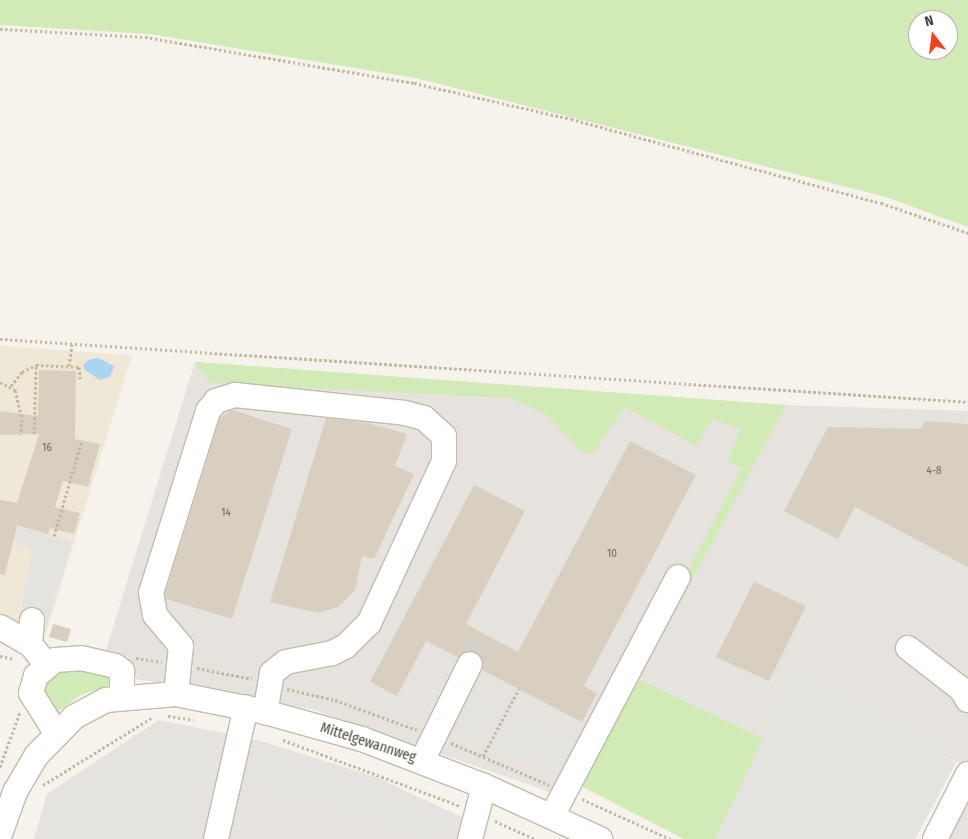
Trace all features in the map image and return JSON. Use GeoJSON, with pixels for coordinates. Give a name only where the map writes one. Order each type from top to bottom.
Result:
{"type":"FeatureCollection","features":[{"type":"Feature","properties":{"kind":"street"},"geometry":{"type":"LineString","coordinates":[[176,694],[181,646],[155,615],[151,593],[208,411],[216,401],[235,395],[405,413],[424,418],[444,436],[444,461],[369,624],[346,646],[319,657],[286,662],[272,673],[255,709],[216,839]]}},
{"type":"Feature","properties":{"kind":"street"},"geometry":{"type":"LineString","coordinates":[[552,816],[678,577]]}},
{"type":"Feature","properties":{"kind":"street"},"geometry":{"type":"LineString","coordinates":[[30,644],[32,620]]}},
{"type":"Feature","properties":{"kind":"street"},"geometry":{"type":"LineString","coordinates":[[0,627],[30,644],[47,665]]}},
{"type":"Feature","properties":{"kind":"street"},"geometry":{"type":"LineString","coordinates":[[908,648],[961,689],[968,700]]}},
{"type":"Feature","properties":{"kind":"street"},"geometry":{"type":"LineString","coordinates":[[56,733],[32,693],[34,680],[47,665],[71,657],[115,666],[122,672],[122,696]]}},
{"type":"Feature","properties":{"kind":"street"},"geometry":{"type":"LineString","coordinates":[[422,761],[470,664]]}},
{"type":"Feature","properties":{"kind":"street","name":"Mittelgewannweg"},"geometry":{"type":"LineString","coordinates":[[0,834],[15,792],[36,756],[56,733],[91,706],[122,696],[176,694],[255,709],[362,739],[484,786],[552,816],[592,837]]}},
{"type":"Feature","properties":{"kind":"street"},"geometry":{"type":"LineString","coordinates":[[935,839],[968,774]]}},
{"type":"Feature","properties":{"kind":"street"},"geometry":{"type":"LineString","coordinates":[[470,839],[484,786]]}},
{"type":"Feature","properties":{"kind":"path"},"geometry":{"type":"LineString","coordinates":[[0,29],[145,37],[414,83],[571,119],[881,203],[968,233]]}},
{"type":"Feature","properties":{"kind":"path"},"geometry":{"type":"LineString","coordinates":[[0,339],[968,402]]}},
{"type":"Feature","properties":{"kind":"path"},"geometry":{"type":"LineString","coordinates":[[69,366],[72,344]]}},
{"type":"Feature","properties":{"kind":"path"},"geometry":{"type":"LineString","coordinates":[[34,434],[36,365]]}},
{"type":"Feature","properties":{"kind":"path"},"geometry":{"type":"LineString","coordinates":[[11,386],[22,372],[36,365],[79,367],[80,380]]}},
{"type":"Feature","properties":{"kind":"path"},"geometry":{"type":"LineString","coordinates":[[0,382],[11,386],[20,409],[21,435]]}},
{"type":"Feature","properties":{"kind":"path"},"geometry":{"type":"LineString","coordinates":[[54,536],[82,440]]}},
{"type":"Feature","properties":{"kind":"path"},"geometry":{"type":"LineString","coordinates":[[483,756],[519,690]]}},
{"type":"Feature","properties":{"kind":"path"},"geometry":{"type":"LineString","coordinates":[[38,788],[156,714]]}},
{"type":"Feature","properties":{"kind":"path"},"geometry":{"type":"LineString","coordinates":[[165,716],[200,721]]}},
{"type":"Feature","properties":{"kind":"path"},"geometry":{"type":"LineString","coordinates":[[279,738],[379,773],[535,839]]}},
{"type":"Feature","properties":{"kind":"shaded area"},"geometry":{"type":"Polygon","coordinates":[[[0,346],[132,355],[44,640],[13,644],[0,642],[0,346]]]}},
{"type":"Feature","properties":{"kind":"shaded area"},"geometry":{"type":"Polygon","coordinates":[[[195,362],[786,405],[968,411],[968,768],[942,755],[947,744],[797,669],[764,739],[639,679],[573,804],[542,789],[311,709],[136,679],[106,650],[195,362]]]}},
{"type":"Feature","properties":{"kind":"shaded area"},"geometry":{"type":"Polygon","coordinates":[[[15,524],[72,542],[47,624],[20,616],[32,552],[7,537],[15,524]]]}},
{"type":"Feature","properties":{"kind":"shaded area"},"geometry":{"type":"Polygon","coordinates":[[[797,669],[947,744],[942,755],[956,763],[915,839],[715,839],[797,669]]]}},
{"type":"Feature","properties":{"kind":"shaded area"},"geometry":{"type":"Polygon","coordinates":[[[474,687],[577,739],[561,769],[533,754],[528,762],[499,748],[504,737],[486,728],[480,739],[454,726],[474,687]]]}},
{"type":"Feature","properties":{"kind":"shaded area"},"geometry":{"type":"Polygon","coordinates":[[[159,720],[258,740],[376,777],[487,829],[484,839],[34,839],[47,794],[159,720]]]}},
{"type":"Feature","properties":{"kind":"shaded area"},"geometry":{"type":"Polygon","coordinates":[[[164,727],[210,735],[180,839],[46,839],[58,797],[164,727]]]}},
{"type":"Feature","properties":{"kind":"shaded area"},"geometry":{"type":"Polygon","coordinates":[[[256,749],[376,783],[373,794],[443,813],[437,839],[264,793],[262,788],[246,784],[256,749]]]}},
{"type":"Feature","properties":{"kind":"shaded area"},"geometry":{"type":"Polygon","coordinates":[[[968,797],[968,839],[946,839],[968,797]]]}},
{"type":"Feature","properties":{"kind":"green space"},"geometry":{"type":"Polygon","coordinates":[[[0,0],[968,0],[968,227],[886,197],[416,78],[150,34],[0,25],[0,0]]]}},
{"type":"Feature","properties":{"kind":"green space"},"geometry":{"type":"Polygon","coordinates":[[[195,362],[786,405],[639,679],[764,739],[715,839],[684,839],[577,784],[741,469],[727,460],[741,429],[712,419],[697,446],[625,407],[593,454],[583,453],[547,415],[511,398],[211,383],[195,362]]]}},
{"type":"Feature","properties":{"kind":"green space"},"geometry":{"type":"Polygon","coordinates":[[[103,668],[118,682],[81,695],[54,714],[45,705],[41,678],[49,670],[103,668]]]}},
{"type":"Feature","properties":{"kind":"water"},"geometry":{"type":"Polygon","coordinates":[[[98,358],[114,366],[110,377],[100,380],[85,370],[83,365],[88,360],[98,358]]]}},
{"type":"Feature","properties":{"kind":"building"},"geometry":{"type":"Polygon","coordinates":[[[39,370],[76,371],[75,439],[100,444],[88,487],[63,481],[55,507],[80,513],[74,534],[50,528],[48,534],[17,525],[5,575],[0,574],[0,500],[17,503],[39,434],[0,435],[0,411],[38,416],[39,370]]]}},
{"type":"Feature","properties":{"kind":"building"},"geometry":{"type":"Polygon","coordinates":[[[232,410],[292,429],[232,619],[166,599],[165,594],[220,418],[232,410]]]}},
{"type":"Feature","properties":{"kind":"building"},"geometry":{"type":"Polygon","coordinates":[[[326,418],[367,423],[407,434],[395,466],[414,474],[374,559],[362,556],[355,590],[338,607],[318,613],[270,602],[326,418]]]}},
{"type":"Feature","properties":{"kind":"building"},"geometry":{"type":"Polygon","coordinates":[[[925,421],[968,424],[968,567],[855,507],[838,539],[784,511],[828,427],[921,429],[925,421]]]}},
{"type":"Feature","properties":{"kind":"building"},"geometry":{"type":"Polygon","coordinates":[[[630,441],[696,475],[584,686],[597,693],[582,722],[482,670],[484,663],[476,652],[469,650],[458,657],[426,641],[397,696],[370,682],[474,485],[525,511],[466,624],[518,652],[630,441]]]}},
{"type":"Feature","properties":{"kind":"building"},"geometry":{"type":"Polygon","coordinates":[[[754,582],[806,606],[769,681],[716,657],[754,582]]]}},
{"type":"Feature","properties":{"kind":"building"},"geometry":{"type":"Polygon","coordinates":[[[53,624],[71,629],[67,642],[49,637],[53,624]]]}},
{"type":"Feature","properties":{"kind":"tunnel"},"geometry":{"type":"LineString","coordinates":[[470,664],[486,634]]}}]}
